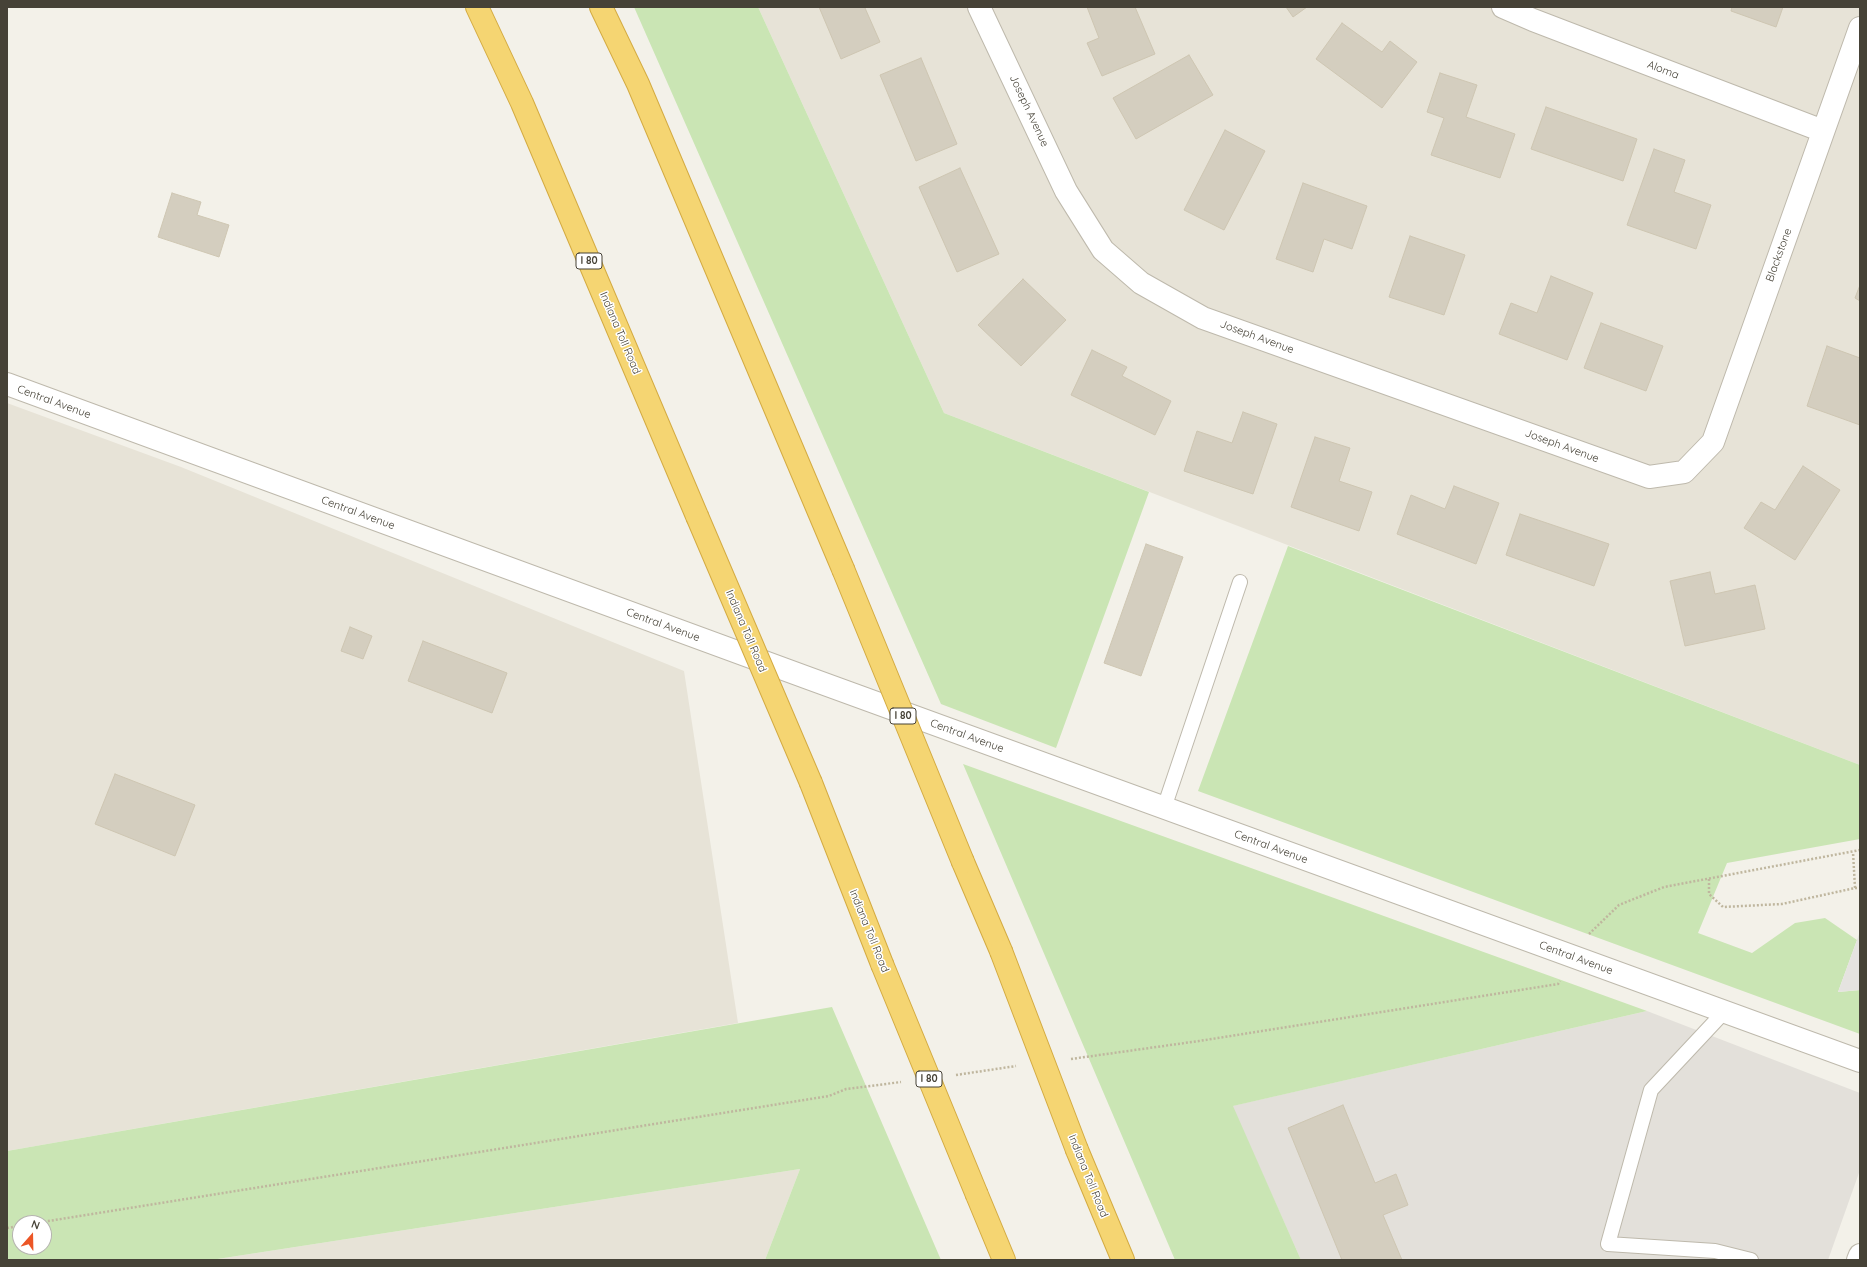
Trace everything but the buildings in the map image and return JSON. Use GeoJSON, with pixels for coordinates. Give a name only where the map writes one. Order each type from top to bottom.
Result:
{"type":"FeatureCollection","features":[{"type":"Feature","properties":{"kind":"highway","name":"Indiana Toll Road"},"geometry":{"type":"LineString","coordinates":[[476,7],[522,103],[811,783],[882,964],[1004,1260]]}},
{"type":"Feature","properties":{"kind":"highway","name":"Indiana Toll Road"},"geometry":{"type":"LineString","coordinates":[[601,7],[638,84],[843,569],[1001,951],[1077,1150],[1123,1260]]}},
{"type":"Feature","properties":{"kind":"street","name":"Joseph Avenue"},"geometry":{"type":"LineString","coordinates":[[979,7],[1066,190],[1103,250],[1141,283],[1203,318],[1650,477],[1684,472]]}},
{"type":"Feature","properties":{"kind":"street","name":"Aloma"},"geometry":{"type":"LineString","coordinates":[[1503,7],[1533,20],[1824,131]]}},
{"type":"Feature","properties":{"kind":"street","name":"Blackstone"},"geometry":{"type":"LineString","coordinates":[[1684,472],[1713,442],[1860,28]]}},
{"type":"Feature","properties":{"kind":"street","name":"Central Avenue"},"geometry":{"type":"LineString","coordinates":[[7,384],[1164,808],[1860,1061]]}},
{"type":"Feature","properties":{"kind":"street"},"geometry":{"type":"LineString","coordinates":[[1858,1260],[1860,1255]]}},
{"type":"Feature","properties":{"kind":"lane"},"geometry":{"type":"LineString","coordinates":[[1164,808],[1240,582]]}},
{"type":"Feature","properties":{"kind":"lane"},"geometry":{"type":"LineString","coordinates":[[1724,1012],[1651,1090],[1608,1244],[1715,1251],[1751,1260]]}},
{"type":"Feature","properties":{"kind":"path"},"geometry":{"type":"LineString","coordinates":[[1069,1059],[1199,1041],[1558,984],[1573,957],[1593,930],[1619,905],[1664,888],[1860,850]]}},
{"type":"Feature","properties":{"kind":"path"},"geometry":{"type":"LineString","coordinates":[[1853,852],[1856,888]]}},
{"type":"Feature","properties":{"kind":"path"},"geometry":{"type":"LineString","coordinates":[[1709,879],[1709,894],[1723,907],[1782,904],[1860,888]]}},
{"type":"Feature","properties":{"kind":"path"},"geometry":{"type":"LineString","coordinates":[[954,1075],[1023,1066]]}},
{"type":"Feature","properties":{"kind":"path"},"geometry":{"type":"LineString","coordinates":[[52,1220],[829,1096],[846,1089],[907,1081]]}},
{"type":"Feature","properties":{"kind":"shaded area"},"geometry":{"type":"Polygon","coordinates":[[[758,7],[1860,7],[1860,765],[944,413],[758,7]]]}},
{"type":"Feature","properties":{"kind":"shaded area"},"geometry":{"type":"Polygon","coordinates":[[[7,403],[181,467],[684,671],[738,1023],[7,1151],[7,403]]]}},
{"type":"Feature","properties":{"kind":"shaded area"},"geometry":{"type":"Polygon","coordinates":[[[1860,931],[1860,990],[1838,992],[1857,940],[1860,931]]]}},
{"type":"Feature","properties":{"kind":"shaded area"},"geometry":{"type":"Polygon","coordinates":[[[1647,1011],[1860,1093],[1860,1170],[1828,1260],[1301,1260],[1232,1106],[1647,1011]]]}},
{"type":"Feature","properties":{"kind":"shaded area"},"geometry":{"type":"Polygon","coordinates":[[[800,1169],[765,1260],[211,1260],[800,1169]]]}},
{"type":"Feature","properties":{"kind":"green space"},"geometry":{"type":"Polygon","coordinates":[[[634,7],[758,7],[944,413],[1149,492],[1056,748],[941,704],[634,7]]]}},
{"type":"Feature","properties":{"kind":"green space"},"geometry":{"type":"Polygon","coordinates":[[[1288,546],[1860,765],[1860,839],[1727,863],[1698,933],[1752,953],[1795,923],[1825,918],[1857,940],[1838,992],[1860,990],[1860,1034],[1198,791],[1288,546]]]}},
{"type":"Feature","properties":{"kind":"green space"},"geometry":{"type":"Polygon","coordinates":[[[963,764],[1647,1011],[1233,1106],[1301,1260],[1175,1260],[963,764]]]}},
{"type":"Feature","properties":{"kind":"green space"},"geometry":{"type":"Polygon","coordinates":[[[832,1007],[941,1260],[765,1260],[800,1169],[211,1260],[7,1260],[7,1151],[832,1007]]]}}]}
